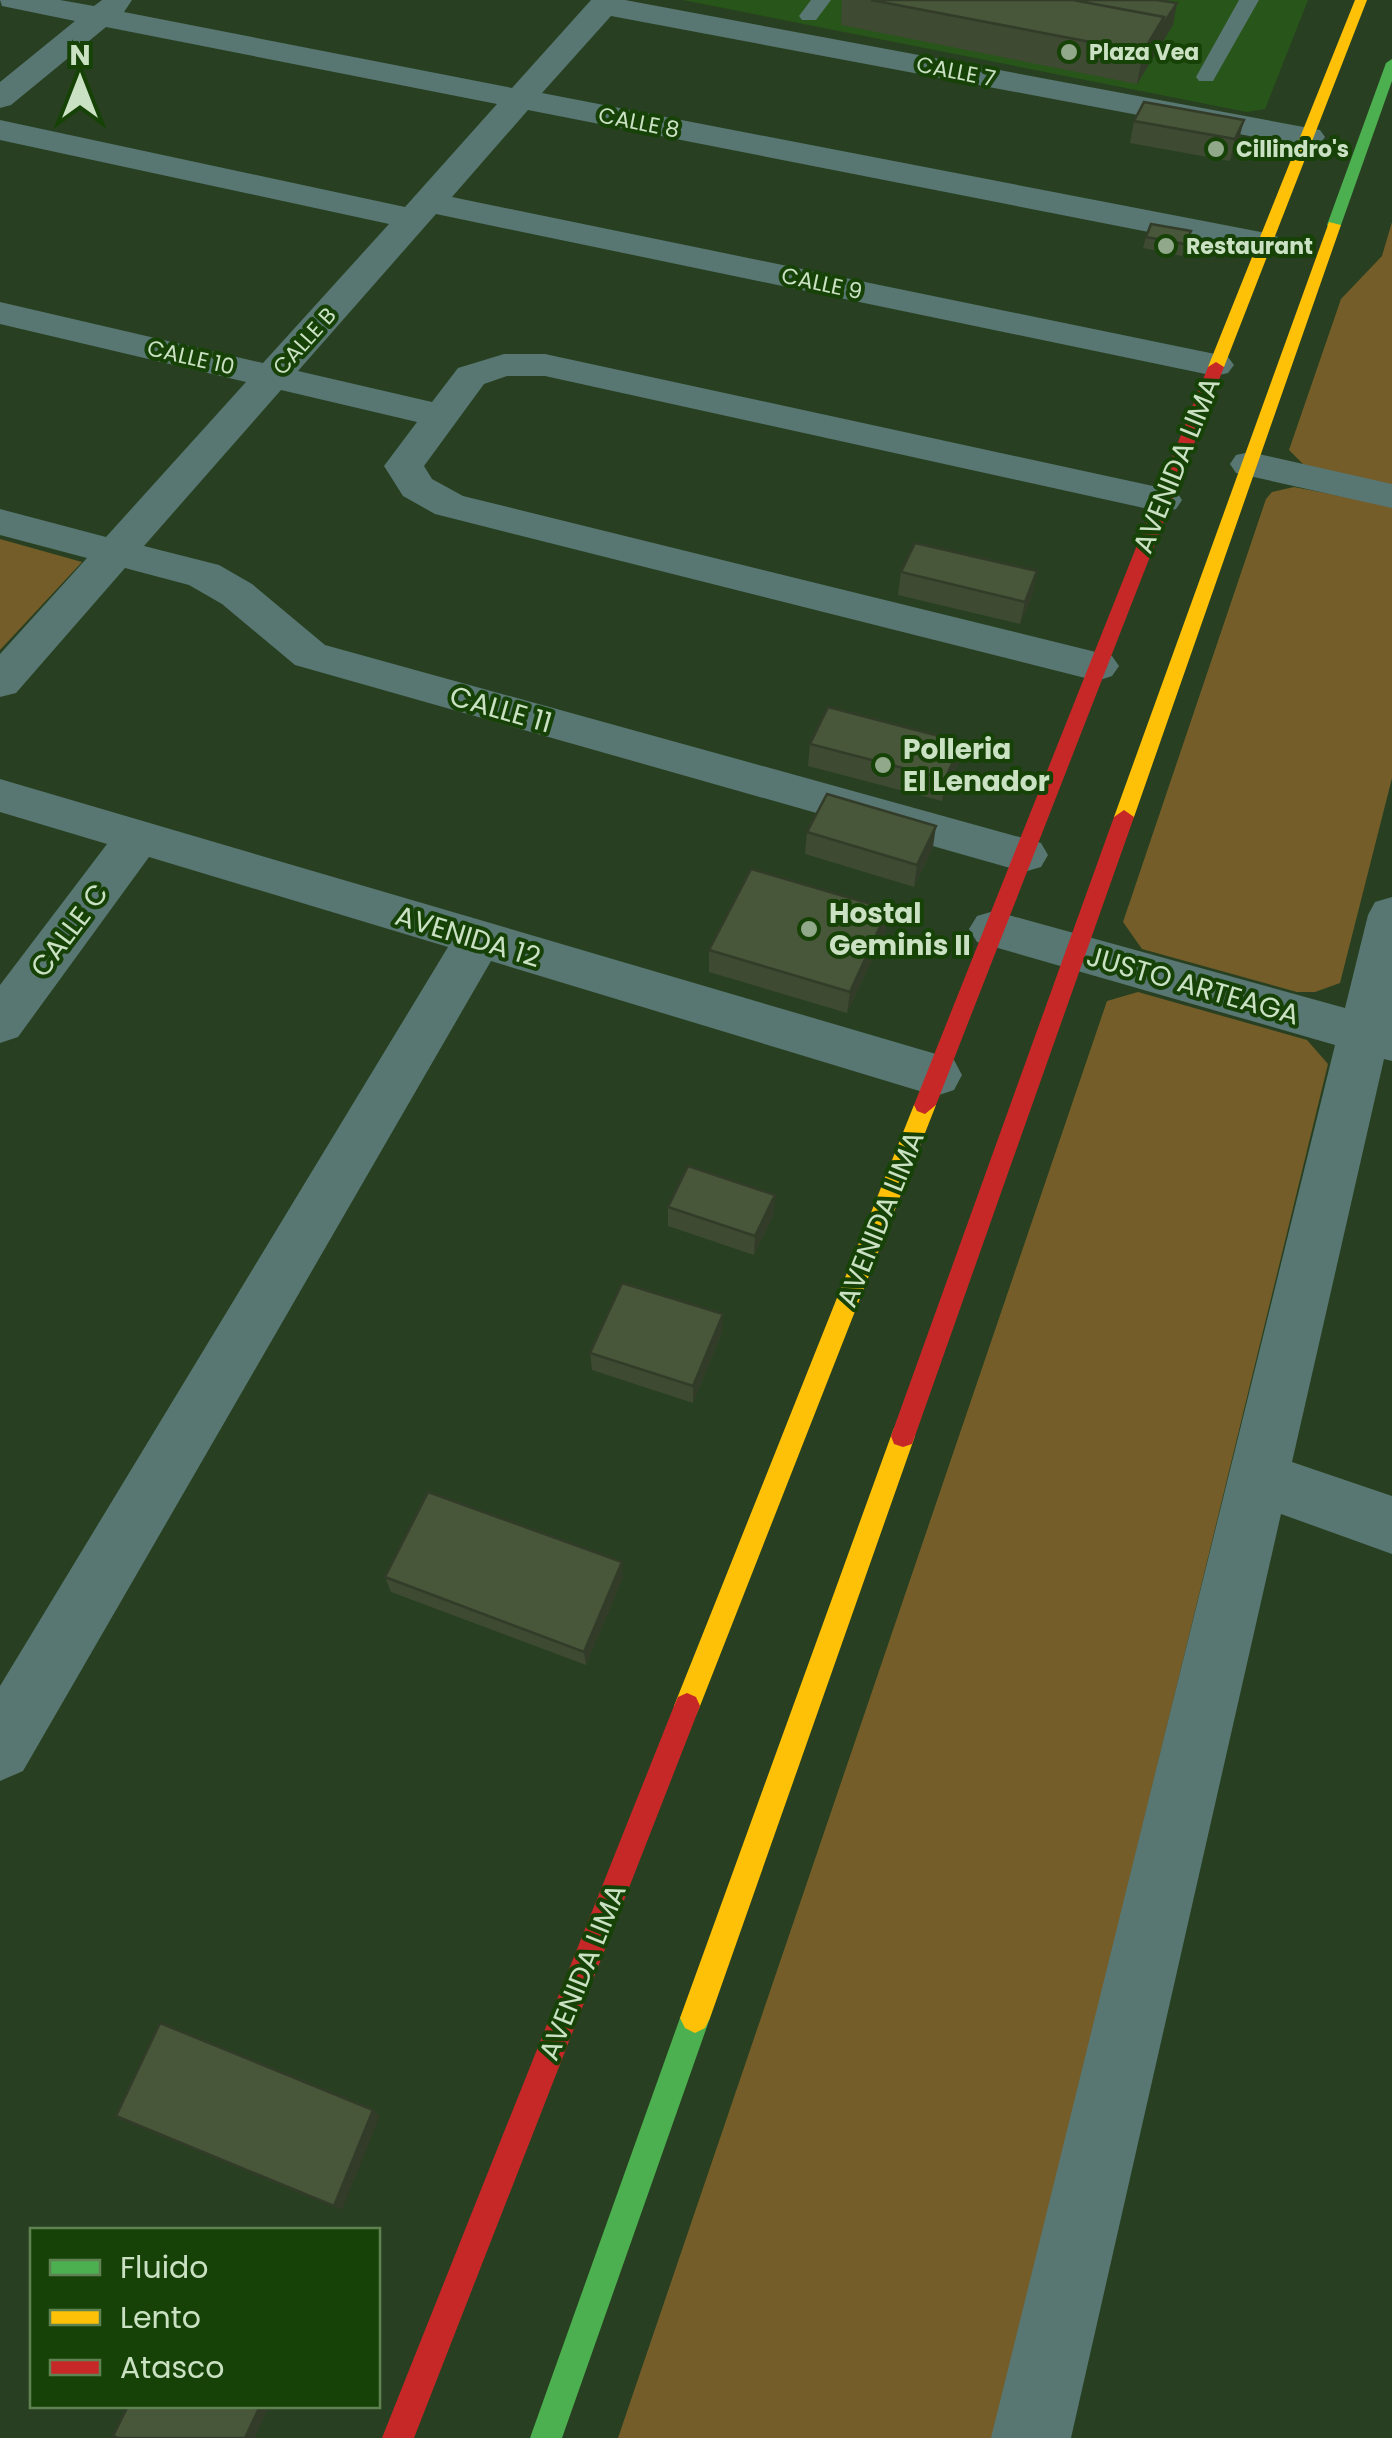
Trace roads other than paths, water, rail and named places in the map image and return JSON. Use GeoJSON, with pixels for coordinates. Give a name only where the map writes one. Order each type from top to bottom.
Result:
{"type":"FeatureCollection","features":[{"type":"Feature","properties":{"kind":"main road","name":"AVENIDA LIMA"},"geometry":{"type":"LineString","coordinates":[[398,2438],[1266,244],[1357,0]]}},
{"type":"Feature","properties":{"kind":"main road"},"geometry":{"type":"LineString","coordinates":[[546,2438],[1392,63]]}},
{"type":"Feature","properties":{"kind":"street","name":"CALLE 8"},"geometry":{"type":"LineString","coordinates":[[13,0],[110,8],[520,99],[1266,244]]}},
{"type":"Feature","properties":{"kind":"street","name":"CALLE 7"},"geometry":{"type":"LineString","coordinates":[[606,3],[1308,136]]}},
{"type":"Feature","properties":{"kind":"street","name":"CALLE B"},"geometry":{"type":"LineString","coordinates":[[0,682],[606,3]]}},
{"type":"Feature","properties":{"kind":"street"},"geometry":{"type":"LineString","coordinates":[[0,98],[110,8]]}},
{"type":"Feature","properties":{"kind":"street","name":"CALLE 9"},"geometry":{"type":"LineString","coordinates":[[0,130],[1215,366]]}},
{"type":"Feature","properties":{"kind":"street","name":"CALLE 10"},"geometry":{"type":"LineString","coordinates":[[0,313],[441,416]]}},
{"type":"Feature","properties":{"kind":"street"},"geometry":{"type":"LineString","coordinates":[[1097,666],[449,505],[417,487],[404,466],[471,376],[504,366],[545,365],[1162,500]]}},
{"type":"Feature","properties":{"kind":"street"},"geometry":{"type":"LineString","coordinates":[[1250,464],[1392,496]]}},
{"type":"Feature","properties":{"kind":"street","name":"CALLE 11"},"geometry":{"type":"LineString","coordinates":[[0,522],[204,576],[237,594],[310,656],[1024,855]]}},
{"type":"Feature","properties":{"kind":"street","name":"AVENIDA 12"},"geometry":{"type":"LineString","coordinates":[[0,795],[936,1075]]}},
{"type":"Feature","properties":{"kind":"street","name":"CALLE C"},"geometry":{"type":"LineString","coordinates":[[0,1023],[138,837]]}},
{"type":"Feature","properties":{"kind":"street"},"geometry":{"type":"LineString","coordinates":[[1032,2438],[1260,1479],[1377,1037],[1392,914]]}},
{"type":"Feature","properties":{"kind":"street","name":"JUSTO ARTEAGA"},"geometry":{"type":"LineString","coordinates":[[994,929],[1377,1037]]}},
{"type":"Feature","properties":{"kind":"street"},"geometry":{"type":"LineString","coordinates":[[0,1748],[478,939]]}},
{"type":"Feature","properties":{"kind":"street"},"geometry":{"type":"LineString","coordinates":[[1260,1479],[1392,1525]]}},
{"type":"Feature","properties":{"kind":"lane"},"geometry":{"type":"LineString","coordinates":[[1206,77],[1249,0]]}},
{"type":"Feature","properties":{"kind":"place","name":"Plaza Vea"},"geometry":{"type":"Point","coordinates":[1069,52]}},
{"type":"Feature","properties":{"kind":"place","name":"Cillindro's"},"geometry":{"type":"Point","coordinates":[1216,149]}},
{"type":"Feature","properties":{"kind":"place","name":"Restaurant"},"geometry":{"type":"Point","coordinates":[1166,246]}},
{"type":"Feature","properties":{"kind":"place","name":"Polleria El Lenador"},"geometry":{"type":"Point","coordinates":[883,765]}},
{"type":"Feature","properties":{"kind":"place","name":"Hostal Geminis II"},"geometry":{"type":"Point","coordinates":[809,929]}}]}
